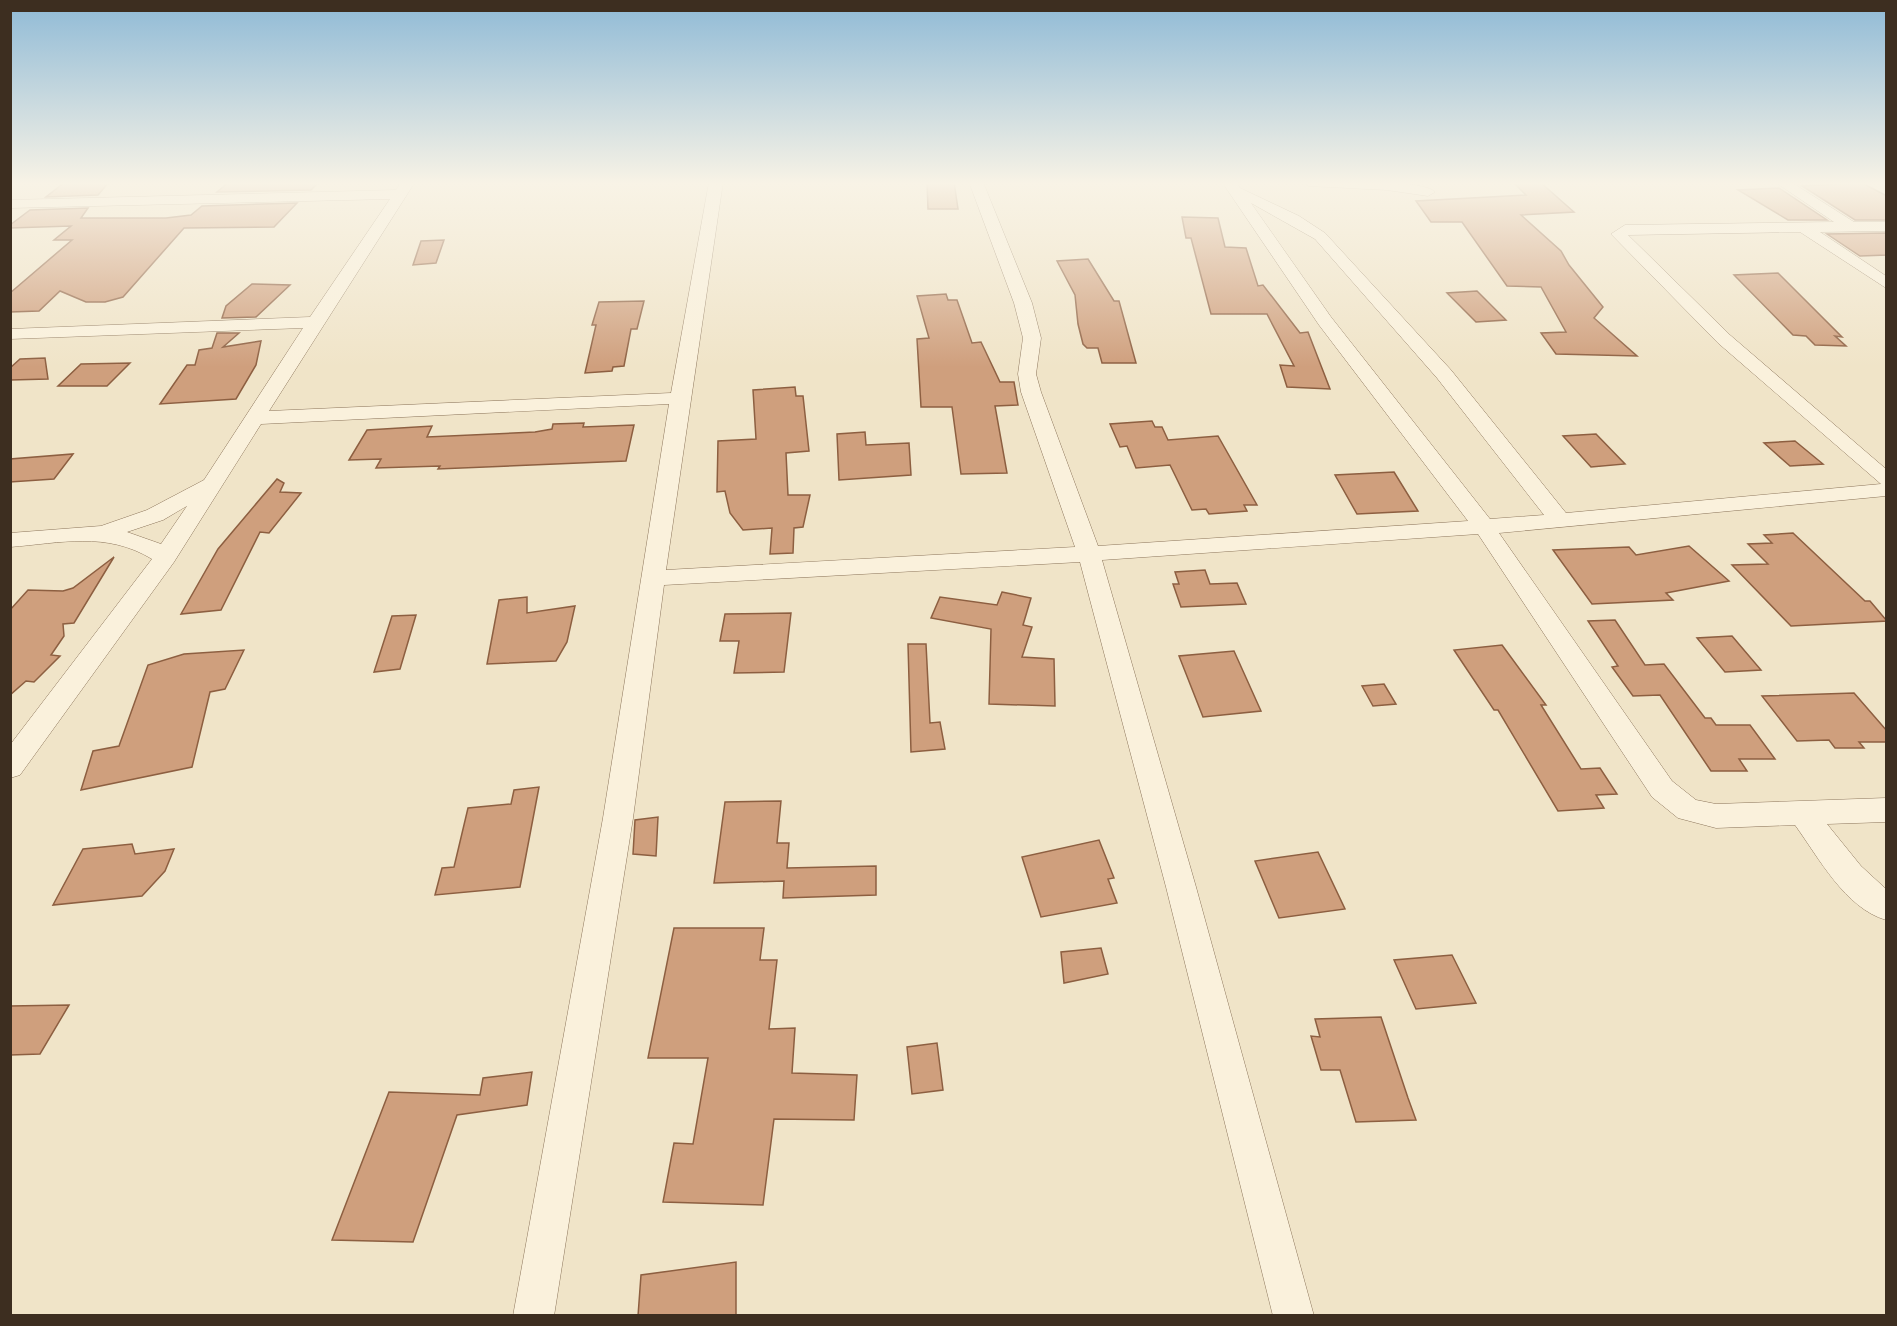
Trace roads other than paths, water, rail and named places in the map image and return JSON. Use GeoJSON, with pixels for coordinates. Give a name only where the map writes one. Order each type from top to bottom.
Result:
{"type":"FeatureCollection","features":[{"type":"Feature","properties":{"kind":"street"},"geometry":{"type":"LineString","coordinates":[[10,767],[166,556],[367,244]]}},
{"type":"Feature","properties":{"kind":"street"},"geometry":{"type":"LineString","coordinates":[[533,1316],[618,818],[680,398],[706,244]]}},
{"type":"Feature","properties":{"kind":"street"},"geometry":{"type":"LineString","coordinates":[[1000,244],[1023,303],[1032,338],[1027,374],[1031,392],[1089,554],[1181,887],[1294,1316]]}},
{"type":"Feature","properties":{"kind":"street"},"geometry":{"type":"LineString","coordinates":[[1272,244],[1325,321],[1484,526],[1662,789],[1688,810],[1716,816],[1887,810]]}},
{"type":"Feature","properties":{"kind":"street"},"geometry":{"type":"LineString","coordinates":[[1327,244],[1444,374],[1559,519]]}},
{"type":"Feature","properties":{"kind":"street"},"geometry":{"type":"LineString","coordinates":[[1629,244],[1724,339],[1887,479]]}},
{"type":"Feature","properties":{"kind":"street"},"geometry":{"type":"LineString","coordinates":[[1828,244],[1887,283]]}},
{"type":"Feature","properties":{"kind":"street"},"geometry":{"type":"LineString","coordinates":[[10,334],[315,322]]}},
{"type":"Feature","properties":{"kind":"street"},"geometry":{"type":"LineString","coordinates":[[256,418],[680,398]]}},
{"type":"Feature","properties":{"kind":"street"},"geometry":{"type":"LineString","coordinates":[[10,540],[103,533],[154,515],[211,484]]}},
{"type":"Feature","properties":{"kind":"street"},"geometry":{"type":"LineString","coordinates":[[655,578],[1089,554],[1484,526],[1887,490]]}},
{"type":"Feature","properties":{"kind":"street"},"geometry":{"type":"LineString","coordinates":[[103,533],[144,544],[166,556]]}},
{"type":"Feature","properties":{"kind":"street"},"geometry":{"type":"LineString","coordinates":[[1802,812],[1856,883],[1867,895],[1887,906]]}}]}
